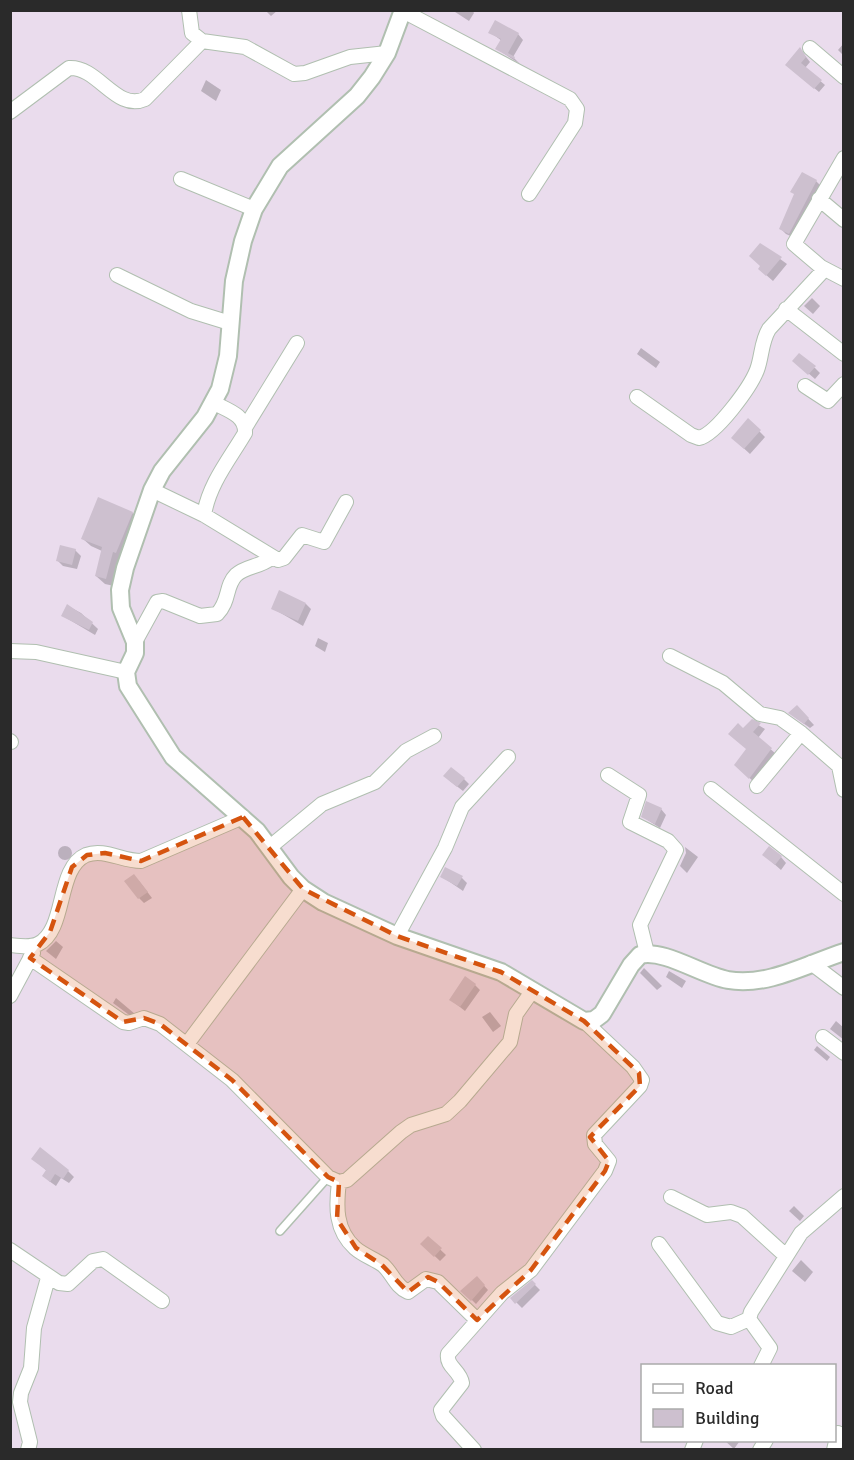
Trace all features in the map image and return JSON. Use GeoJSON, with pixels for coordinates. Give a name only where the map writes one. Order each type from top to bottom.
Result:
{"type":"FeatureCollection","features":[{"type":"Feature","properties":{"kind":"street"},"geometry":{"type":"LineString","coordinates":[[189,10],[192,33],[202,41],[245,47],[294,74],[305,73],[350,57],[387,53]]}},
{"type":"Feature","properties":{"kind":"street"},"geometry":{"type":"LineString","coordinates":[[474,1449],[442,1416],[441,1410],[462,1383],[460,1374],[449,1364],[448,1354],[502,1293],[531,1270],[605,1171],[609,1161],[595,1144],[594,1135],[640,1086],[639,1073],[584,1021],[501,972],[467,958],[397,936],[323,902],[303,889],[243,817],[173,756],[135,701],[128,686],[126,672],[135,653],[135,642],[121,608],[120,590],[152,490],[162,471],[193,434],[214,403],[225,373],[230,323],[243,241],[254,209],[280,166],[357,96],[387,53],[403,11],[570,99],[577,110],[575,123],[529,194]]}},
{"type":"Feature","properties":{"kind":"street"},"geometry":{"type":"LineString","coordinates":[[10,112],[69,68],[87,71],[126,100],[136,103],[145,99],[202,41]]}},
{"type":"Feature","properties":{"kind":"street"},"geometry":{"type":"LineString","coordinates":[[810,48],[843,77]]}},
{"type":"Feature","properties":{"kind":"street"},"geometry":{"type":"LineString","coordinates":[[843,158],[794,244],[821,267],[843,279]]}},
{"type":"Feature","properties":{"kind":"street"},"geometry":{"type":"LineString","coordinates":[[181,179],[254,209]]}},
{"type":"Feature","properties":{"kind":"street"},"geometry":{"type":"LineString","coordinates":[[819,199],[843,220]]}},
{"type":"Feature","properties":{"kind":"street"},"geometry":{"type":"LineString","coordinates":[[637,397],[691,435],[699,438],[707,436],[751,382],[759,364],[765,336],[786,309],[821,273],[821,267]]}},
{"type":"Feature","properties":{"kind":"street"},"geometry":{"type":"LineString","coordinates":[[117,275],[191,311],[230,323]]}},
{"type":"Feature","properties":{"kind":"street"},"geometry":{"type":"LineString","coordinates":[[786,309],[843,354]]}},
{"type":"Feature","properties":{"kind":"street"},"geometry":{"type":"LineString","coordinates":[[204,515],[207,496],[245,434],[246,426],[297,343]]}},
{"type":"Feature","properties":{"kind":"street"},"geometry":{"type":"LineString","coordinates":[[805,386],[828,401],[843,384]]}},
{"type":"Feature","properties":{"kind":"street"},"geometry":{"type":"LineString","coordinates":[[214,403],[242,418],[246,426]]}},
{"type":"Feature","properties":{"kind":"street"},"geometry":{"type":"LineString","coordinates":[[152,490],[204,515],[271,558],[284,558],[302,535],[324,542],[346,502]]}},
{"type":"Feature","properties":{"kind":"street"},"geometry":{"type":"LineString","coordinates":[[135,642],[157,602],[163,601],[200,616],[217,614],[228,600],[229,588],[237,574],[262,565],[271,558]]}},
{"type":"Feature","properties":{"kind":"street"},"geometry":{"type":"LineString","coordinates":[[10,651],[36,652],[126,672]]}},
{"type":"Feature","properties":{"kind":"street"},"geometry":{"type":"LineString","coordinates":[[670,656],[723,683],[760,714],[780,718],[801,733],[839,766],[843,790]]}},
{"type":"Feature","properties":{"kind":"street"},"geometry":{"type":"LineString","coordinates":[[757,786],[801,733]]}},
{"type":"Feature","properties":{"kind":"street"},"geometry":{"type":"LineString","coordinates":[[270,847],[322,804],[375,782],[406,751],[434,736]]}},
{"type":"Feature","properties":{"kind":"street"},"geometry":{"type":"LineString","coordinates":[[397,936],[445,848],[462,807],[508,757]]}},
{"type":"Feature","properties":{"kind":"street"},"geometry":{"type":"LineString","coordinates":[[609,775],[639,795],[630,822],[668,841],[676,850],[640,925],[647,953]]}},
{"type":"Feature","properties":{"kind":"street"},"geometry":{"type":"LineString","coordinates":[[711,789],[843,894]]}},
{"type":"Feature","properties":{"kind":"street"},"geometry":{"type":"LineString","coordinates":[[10,996],[33,952],[50,932],[72,867],[79,859],[97,852],[129,861],[141,861],[243,817]]}},
{"type":"Feature","properties":{"kind":"street"},"geometry":{"type":"LineString","coordinates":[[187,1044],[303,889]]}},
{"type":"Feature","properties":{"kind":"street"},"geometry":{"type":"LineString","coordinates":[[10,945],[33,952],[123,1022],[152,1019],[187,1044],[256,1101],[333,1180],[337,1219],[348,1240],[356,1248],[382,1265],[400,1288],[408,1292],[426,1279],[438,1282],[477,1320]]}},
{"type":"Feature","properties":{"kind":"street"},"geometry":{"type":"LineString","coordinates":[[584,1021],[594,1020],[602,1014],[631,965],[640,955],[647,953],[658,954],[700,973],[729,980],[753,981],[772,978],[843,952]]}},
{"type":"Feature","properties":{"kind":"street"},"geometry":{"type":"LineString","coordinates":[[811,963],[843,988]]}},
{"type":"Feature","properties":{"kind":"street"},"geometry":{"type":"LineString","coordinates":[[333,1180],[347,1180],[411,1125],[446,1114],[460,1101],[510,1042],[516,1014],[533,990]]}},
{"type":"Feature","properties":{"kind":"street"},"geometry":{"type":"LineString","coordinates":[[823,1037],[843,1053]]}},
{"type":"Feature","properties":{"kind":"street"},"geometry":{"type":"LineString","coordinates":[[659,1244],[717,1323],[724,1327],[731,1327],[749,1319],[801,1233],[843,1196]]}},
{"type":"Feature","properties":{"kind":"street"},"geometry":{"type":"LineString","coordinates":[[671,1197],[707,1215],[731,1212],[742,1216],[786,1256]]}},
{"type":"Feature","properties":{"kind":"street"},"geometry":{"type":"LineString","coordinates":[[10,1250],[48,1278],[68,1284],[93,1261],[100,1258],[162,1301]]}},
{"type":"Feature","properties":{"kind":"street"},"geometry":{"type":"LineString","coordinates":[[28,1449],[30,1442],[20,1402],[21,1393],[31,1368],[34,1328],[48,1278]]}},
{"type":"Feature","properties":{"kind":"street"},"geometry":{"type":"LineString","coordinates":[[749,1319],[770,1348],[762,1364]]}},
{"type":"Feature","properties":{"kind":"street"},"geometry":{"type":"LineString","coordinates":[[834,1449],[839,1433]]}},
{"type":"Feature","properties":{"kind":"lane"},"geometry":{"type":"LineString","coordinates":[[280,1231],[333,1180]]}},
{"type":"Feature","properties":{"kind":"highlighted area"},"geometry":{"type":"Polygon","coordinates":[[[243,817],[303,889],[397,936],[501,972],[584,1021],[639,1073],[640,1086],[590,1137],[609,1161],[605,1171],[531,1270],[477,1320],[438,1282],[428,1277],[408,1292],[382,1265],[356,1248],[337,1219],[339,1182],[328,1177],[232,1080],[160,1024],[144,1018],[123,1022],[30,958],[50,932],[72,867],[87,855],[105,853],[141,861],[243,817]]]}},
{"type":"Feature","properties":{"kind":"building"},"geometry":{"type":"Polygon","coordinates":[[[495,20],[519,33],[508,53],[515,57],[514,59],[495,49],[501,39],[488,33],[495,20]]]}},
{"type":"Feature","properties":{"kind":"building"},"geometry":{"type":"Polygon","coordinates":[[[800,47],[806,57],[801,63],[822,80],[814,89],[785,65],[800,47]]]}},
{"type":"Feature","properties":{"kind":"building"},"geometry":{"type":"Polygon","coordinates":[[[802,172],[817,180],[789,234],[779,229],[794,194],[790,192],[802,172]]]}},
{"type":"Feature","properties":{"kind":"building"},"geometry":{"type":"Polygon","coordinates":[[[760,243],[782,257],[766,276],[758,269],[760,266],[749,256],[760,243]]]}},
{"type":"Feature","properties":{"kind":"building"},"geometry":{"type":"Polygon","coordinates":[[[799,353],[816,366],[808,375],[792,361],[799,353]]]}},
{"type":"Feature","properties":{"kind":"building"},"geometry":{"type":"Polygon","coordinates":[[[748,418],[761,430],[744,449],[731,438],[748,418]]]}},
{"type":"Feature","properties":{"kind":"building"},"geometry":{"type":"Polygon","coordinates":[[[98,497],[133,512],[116,553],[113,552],[106,579],[95,576],[102,547],[81,539],[98,497]]]}},
{"type":"Feature","properties":{"kind":"building"},"geometry":{"type":"Polygon","coordinates":[[[60,545],[76,549],[72,565],[56,561],[60,545]]]}},
{"type":"Feature","properties":{"kind":"building"},"geometry":{"type":"Polygon","coordinates":[[[279,590],[306,603],[298,621],[271,609],[279,590]]]}},
{"type":"Feature","properties":{"kind":"building"},"geometry":{"type":"Polygon","coordinates":[[[67,604],[93,622],[89,630],[61,616],[67,604]]]}},
{"type":"Feature","properties":{"kind":"building"},"geometry":{"type":"Polygon","coordinates":[[[797,705],[809,718],[804,724],[788,713],[797,705]]]}},
{"type":"Feature","properties":{"kind":"building"},"geometry":{"type":"Polygon","coordinates":[[[752,719],[761,723],[753,732],[772,748],[749,779],[734,765],[746,749],[728,734],[738,723],[743,728],[752,719]]]}},
{"type":"Feature","properties":{"kind":"building"},"geometry":{"type":"Polygon","coordinates":[[[451,767],[465,778],[457,787],[443,776],[451,767]]]}},
{"type":"Feature","properties":{"kind":"building"},"geometry":{"type":"Polygon","coordinates":[[[646,801],[662,808],[655,824],[641,817],[646,801]]]}},
{"type":"Feature","properties":{"kind":"building"},"geometry":{"type":"Polygon","coordinates":[[[769,846],[782,856],[775,865],[762,855],[769,846]]]}},
{"type":"Feature","properties":{"kind":"building"},"geometry":{"type":"Polygon","coordinates":[[[445,867],[463,876],[457,886],[440,877],[445,867]]]}},
{"type":"Feature","properties":{"kind":"building"},"geometry":{"type":"Polygon","coordinates":[[[134,874],[148,892],[138,899],[124,881],[134,874]]]}},
{"type":"Feature","properties":{"kind":"building"},"geometry":{"type":"Polygon","coordinates":[[[465,976],[476,984],[460,1007],[449,1000],[465,976]]]}},
{"type":"Feature","properties":{"kind":"building"},"geometry":{"type":"Polygon","coordinates":[[[40,1147],[69,1170],[63,1179],[55,1174],[50,1182],[42,1176],[46,1170],[31,1159],[40,1147]]]}},
{"type":"Feature","properties":{"kind":"building"},"geometry":{"type":"Polygon","coordinates":[[[428,1236],[442,1248],[434,1257],[420,1244],[428,1236]]]}},
{"type":"Feature","properties":{"kind":"building"},"geometry":{"type":"Polygon","coordinates":[[[477,1276],[485,1285],[471,1301],[460,1291],[477,1276]]]}},
{"type":"Feature","properties":{"kind":"building"},"geometry":{"type":"Polygon","coordinates":[[[532,1280],[536,1284],[515,1304],[510,1298],[532,1280]]]}}]}
